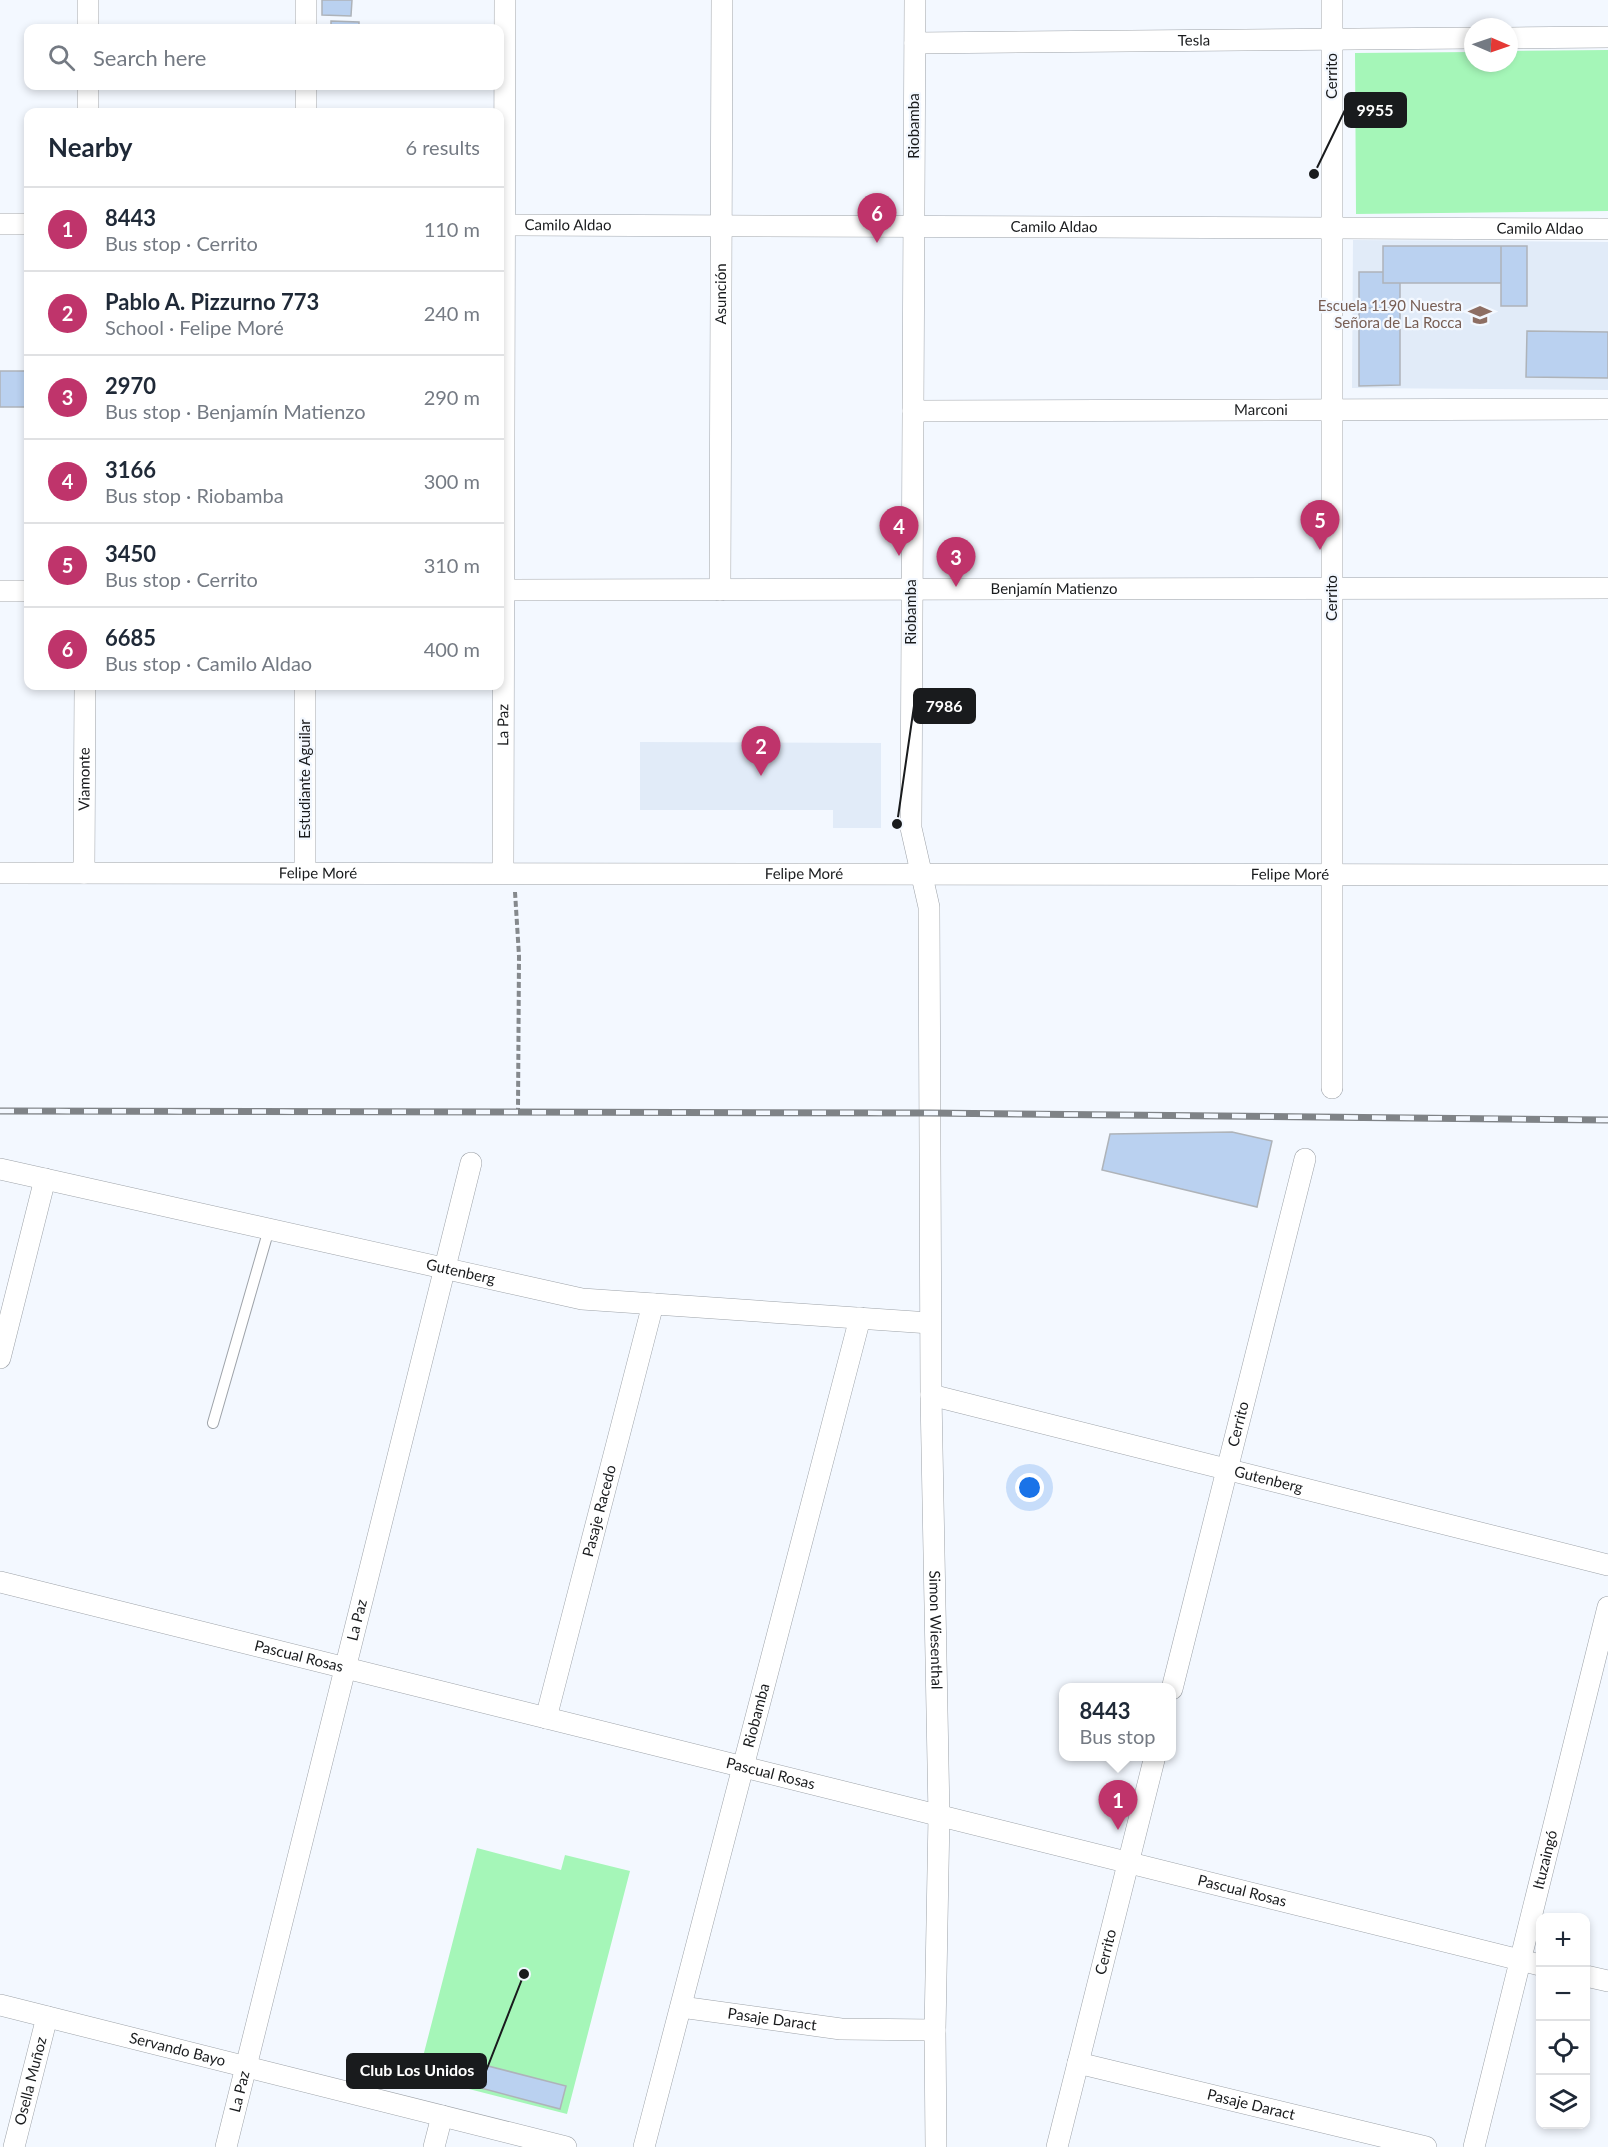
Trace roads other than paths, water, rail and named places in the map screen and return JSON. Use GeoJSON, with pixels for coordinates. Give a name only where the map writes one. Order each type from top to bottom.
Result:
{"type":"FeatureCollection","features":[{"type":"Feature","properties":{"kind":"street"},"geometry":{"type":"LineString","coordinates":[[88,0],[88,24]]}},
{"type":"Feature","properties":{"kind":"street"},"geometry":{"type":"LineString","coordinates":[[306,0],[306,24]]}},
{"type":"Feature","properties":{"kind":"street","name":"La Paz"},"geometry":{"type":"LineString","coordinates":[[504,75],[505,0]]}},
{"type":"Feature","properties":{"kind":"street","name":"Asunción"},"geometry":{"type":"LineString","coordinates":[[720,590],[722,0]]}},
{"type":"Feature","properties":{"kind":"street","name":"Riobamba"},"geometry":{"type":"LineString","coordinates":[[915,0],[911,828],[929,907],[929,1113]]}},
{"type":"Feature","properties":{"kind":"street","name":"Cerrito"},"geometry":{"type":"LineString","coordinates":[[1332,0],[1332,1088]]}},
{"type":"Feature","properties":{"kind":"street"},"geometry":{"type":"LineString","coordinates":[[1518,38],[1608,37]]}},
{"type":"Feature","properties":{"kind":"street","name":"Tesla"},"geometry":{"type":"LineString","coordinates":[[915,43],[1464,39]]}},
{"type":"Feature","properties":{"kind":"street"},"geometry":{"type":"LineString","coordinates":[[88,90],[88,108]]}},
{"type":"Feature","properties":{"kind":"street"},"geometry":{"type":"LineString","coordinates":[[306,90],[306,108]]}},
{"type":"Feature","properties":{"kind":"street","name":"La Paz"},"geometry":{"type":"LineString","coordinates":[[504,90],[504,108]]}},
{"type":"Feature","properties":{"kind":"street"},"geometry":{"type":"LineString","coordinates":[[0,224],[24,224]]}},
{"type":"Feature","properties":{"kind":"street","name":"Camilo Aldao"},"geometry":{"type":"LineString","coordinates":[[504,225],[1608,228]]}},
{"type":"Feature","properties":{"kind":"street","name":"Marconi"},"geometry":{"type":"LineString","coordinates":[[913,411],[1608,409]]}},
{"type":"Feature","properties":{"kind":"street","name":"Benjamín Matienzo"},"geometry":{"type":"LineString","coordinates":[[504,590],[1608,588]]}},
{"type":"Feature","properties":{"kind":"street"},"geometry":{"type":"LineString","coordinates":[[0,591],[24,591]]}},
{"type":"Feature","properties":{"kind":"street","name":"Viamonte"},"geometry":{"type":"LineString","coordinates":[[84,873],[85,690]]}},
{"type":"Feature","properties":{"kind":"street","name":"Estudiante Aguilar"},"geometry":{"type":"LineString","coordinates":[[305,690],[305,873]]}},
{"type":"Feature","properties":{"kind":"street","name":"La Paz"},"geometry":{"type":"LineString","coordinates":[[503,690],[508,873]]}},
{"type":"Feature","properties":{"kind":"street","name":"Felipe Moré"},"geometry":{"type":"LineString","coordinates":[[0,873],[1608,875]]}},
{"type":"Feature","properties":{"kind":"street","name":"Simon Wiesenthal"},"geometry":{"type":"LineString","coordinates":[[929,1113],[931,1395],[939,1815],[935,2030],[936,2147]]}},
{"type":"Feature","properties":{"kind":"street","name":"Cerrito"},"geometry":{"type":"LineString","coordinates":[[1174,1683],[1305,1159]]}},
{"type":"Feature","properties":{"kind":"street","name":"La Paz"},"geometry":{"type":"LineString","coordinates":[[226,2147],[471,1163]]}},
{"type":"Feature","properties":{"kind":"street","name":"Gutenberg"},"geometry":{"type":"LineString","coordinates":[[0,1169],[582,1299],[930,1323]]}},
{"type":"Feature","properties":{"kind":"street"},"geometry":{"type":"LineString","coordinates":[[0,1358],[45,1179]]}},
{"type":"Feature","properties":{"kind":"street","name":"Pasaje Racedo"},"geometry":{"type":"LineString","coordinates":[[546,1718],[653,1304]]}},
{"type":"Feature","properties":{"kind":"street","name":"Riobamba"},"geometry":{"type":"LineString","coordinates":[[644,2147],[860,1318]]}},
{"type":"Feature","properties":{"kind":"street","name":"Gutenberg"},"geometry":{"type":"LineString","coordinates":[[931,1395],[1608,1565]]}},
{"type":"Feature","properties":{"kind":"street","name":"Pascual Rosas"},"geometry":{"type":"LineString","coordinates":[[0,1582],[1531,1962]]}},
{"type":"Feature","properties":{"kind":"street","name":"Ituzaingó"},"geometry":{"type":"LineString","coordinates":[[1474,2147],[1531,1962],[1608,1607]]}},
{"type":"Feature","properties":{"kind":"street","name":"Cerrito"},"geometry":{"type":"LineString","coordinates":[[1057,2147],[1154,1761]]}},
{"type":"Feature","properties":{"kind":"street"},"geometry":{"type":"LineString","coordinates":[[1590,1977],[1608,1981]]}},
{"type":"Feature","properties":{"kind":"street","name":"Servando Bayo"},"geometry":{"type":"LineString","coordinates":[[0,2005],[566,2147]]}},
{"type":"Feature","properties":{"kind":"street","name":"Pasaje Daract"},"geometry":{"type":"LineString","coordinates":[[681,2007],[841,2029],[935,2030]]}},
{"type":"Feature","properties":{"kind":"street","name":"Osella Muñoz"},"geometry":{"type":"LineString","coordinates":[[14,2147],[47,2017]]}},
{"type":"Feature","properties":{"kind":"street","name":"Pasaje Daract"},"geometry":{"type":"LineString","coordinates":[[1078,2063],[1426,2147]]}},
{"type":"Feature","properties":{"kind":"street"},"geometry":{"type":"LineString","coordinates":[[434,2147],[442,2116]]}},
{"type":"Feature","properties":{"kind":"lane"},"geometry":{"type":"LineString","coordinates":[[213,1423],[269,1229]]}},
{"type":"Feature","properties":{"kind":"railway"},"geometry":{"type":"LineString","coordinates":[[0,1111],[929,1113],[1608,1120]]}},
{"type":"Feature","properties":{"kind":"place","name":"9955"},"geometry":{"type":"Point","coordinates":[1314,174]}},
{"type":"Feature","properties":{"kind":"place","name":"6685"},"geometry":{"type":"Point","coordinates":[877,243]}},
{"type":"Feature","properties":{"kind":"place","name":"Escuela 1190 Nuestra Señora de La Rocca"},"geometry":{"type":"Point","coordinates":[1480,315]}},
{"type":"Feature","properties":{"kind":"place","name":"3450"},"geometry":{"type":"Point","coordinates":[1320,550]}},
{"type":"Feature","properties":{"kind":"place","name":"3166"},"geometry":{"type":"Point","coordinates":[899,556]}},
{"type":"Feature","properties":{"kind":"place","name":"2970"},"geometry":{"type":"Point","coordinates":[956,587]}},
{"type":"Feature","properties":{"kind":"place","name":"Pablo A. Pizzurno 773"},"geometry":{"type":"Point","coordinates":[761,776]}},
{"type":"Feature","properties":{"kind":"place","name":"7986"},"geometry":{"type":"Point","coordinates":[897,824]}},
{"type":"Feature","properties":{"kind":"place","name":"8443"},"geometry":{"type":"Point","coordinates":[1118,1830]}},
{"type":"Feature","properties":{"kind":"place","name":"Club Los Unidos"},"geometry":{"type":"Point","coordinates":[524,1974]}}]}
